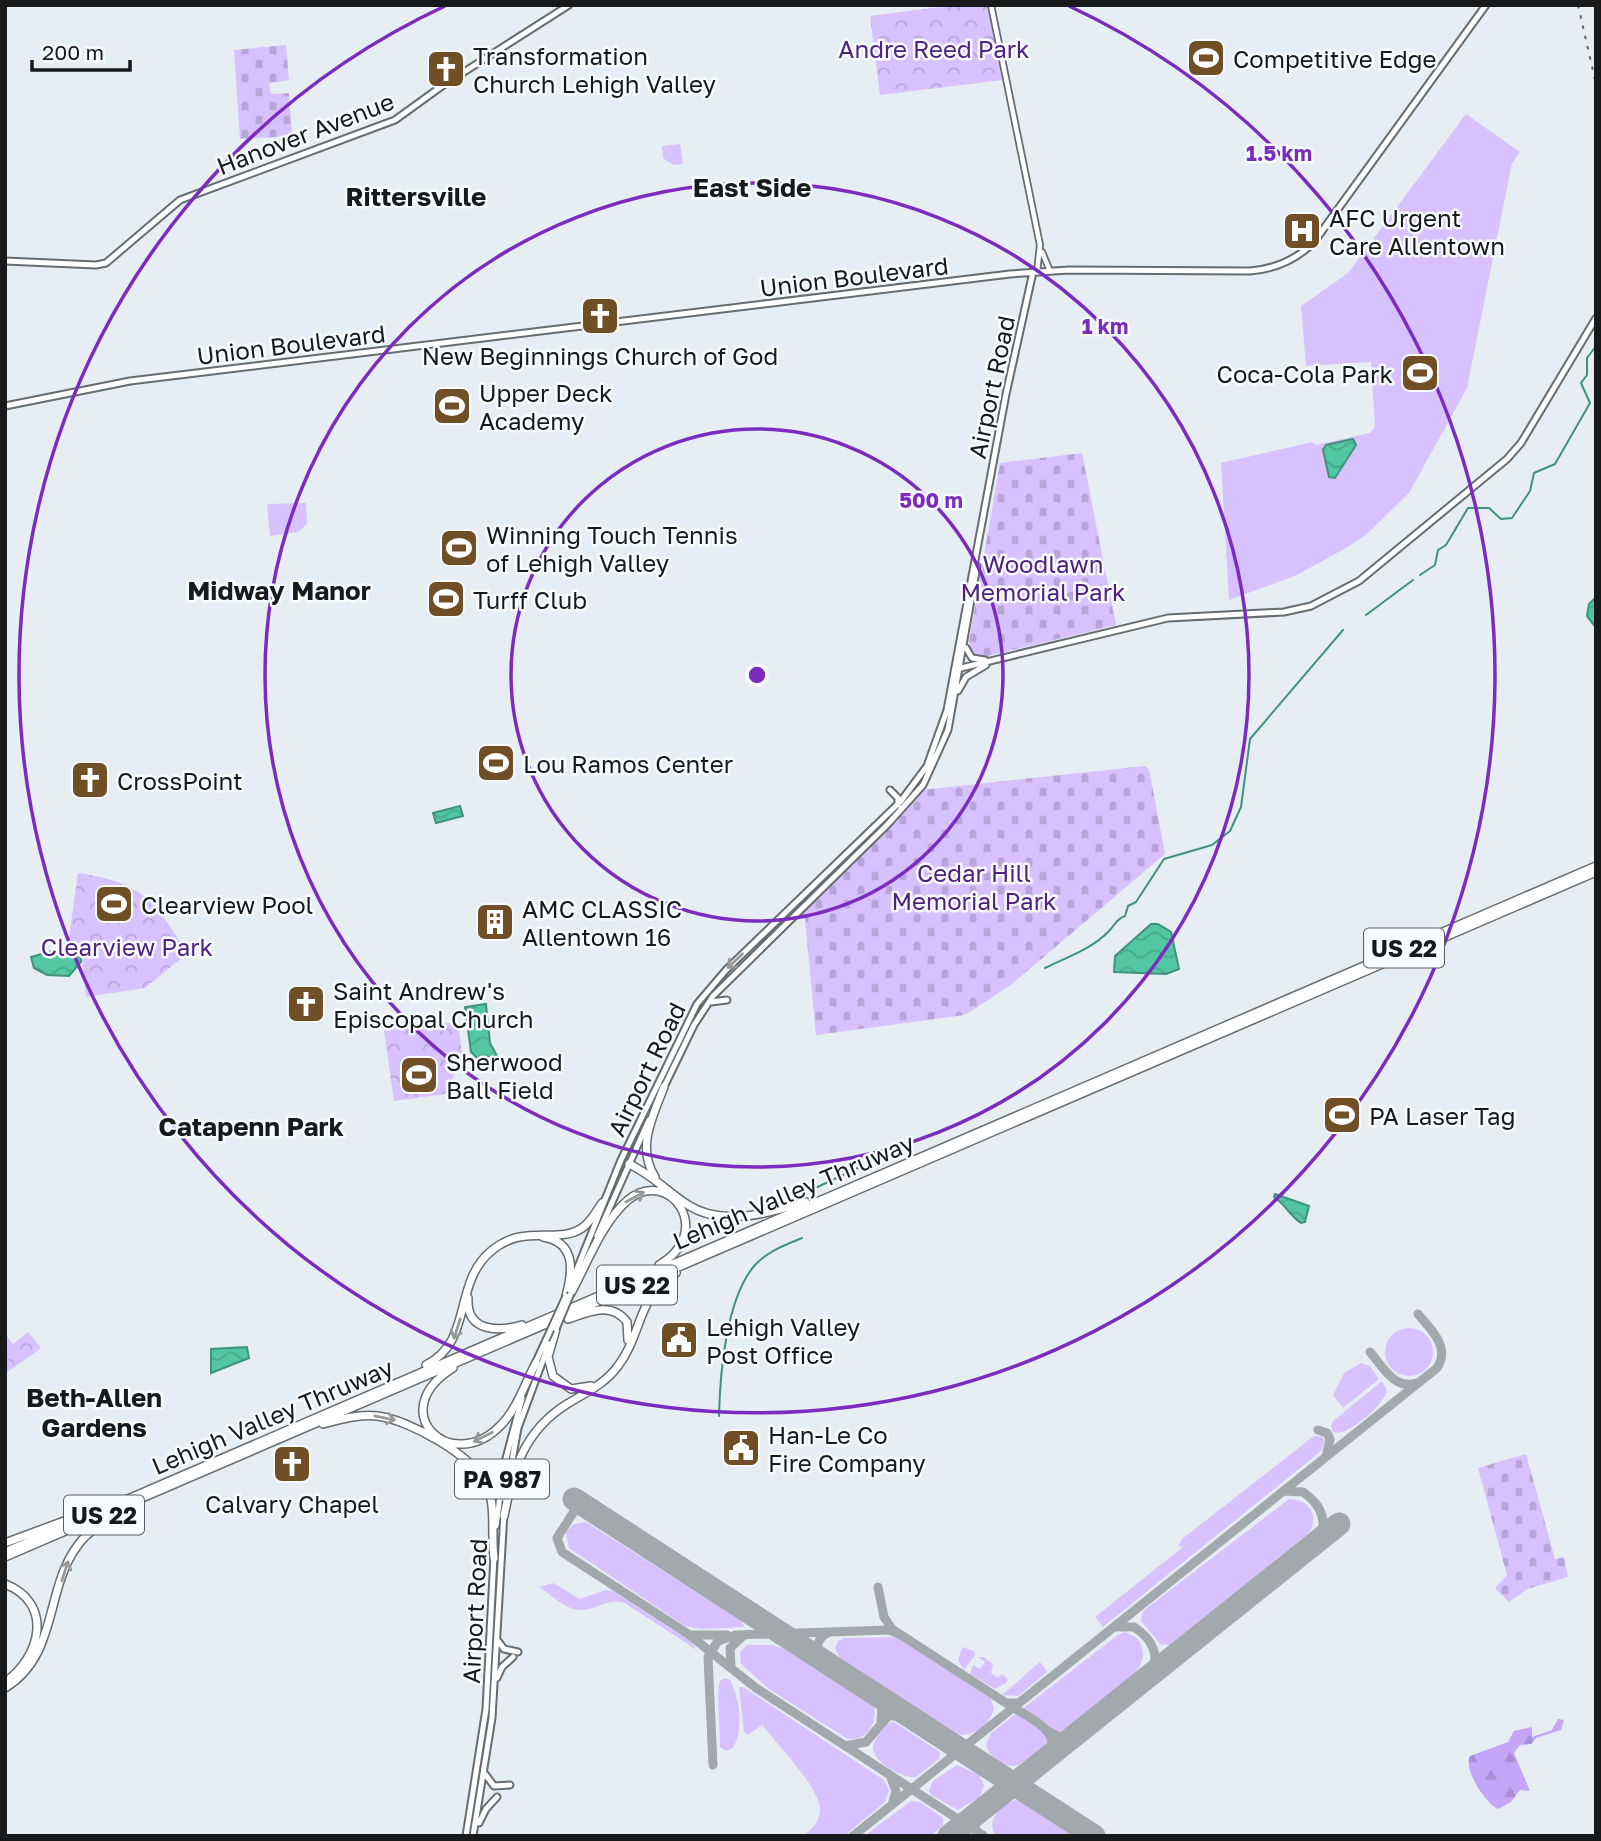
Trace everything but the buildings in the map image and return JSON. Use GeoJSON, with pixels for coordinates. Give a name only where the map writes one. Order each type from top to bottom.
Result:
{"type":"FeatureCollection","features":[{"type":"Feature","properties":{"kind":"highway","name":"Lehigh Valley Thruway"},"geometry":{"type":"LineString","coordinates":[[1214,1034],[1596,866]]}},
{"type":"Feature","properties":{"kind":"highway","name":"Lehigh Valley Thruway"},"geometry":{"type":"LineString","coordinates":[[5,1552],[840,1192],[1596,872]]}},
{"type":"Feature","properties":{"kind":"highway","name":"Lehigh Valley Thruway"},"geometry":{"type":"LineString","coordinates":[[5,1557],[1198,1040]]}},
{"type":"Feature","properties":{"kind":"highway"},"geometry":{"type":"LineString","coordinates":[[662,1186],[650,1168],[645,1145],[664,1087]]}},
{"type":"Feature","properties":{"kind":"highway"},"geometry":{"type":"LineString","coordinates":[[629,1164],[696,1210],[728,1216],[772,1211],[840,1192]]}},
{"type":"Feature","properties":{"kind":"highway"},"geometry":{"type":"LineString","coordinates":[[569,1294],[623,1204],[643,1192],[668,1195],[680,1205],[686,1219],[687,1232],[681,1246],[666,1261],[618,1287]]}},
{"type":"Feature","properties":{"kind":"highway"},"geometry":{"type":"LineString","coordinates":[[313,1419],[442,1355],[457,1332],[470,1279],[491,1251],[522,1236],[574,1232],[587,1224],[602,1203]]}},
{"type":"Feature","properties":{"kind":"highway"},"geometry":{"type":"LineString","coordinates":[[503,1516],[515,1467],[528,1439],[548,1418],[601,1384],[615,1371],[626,1355],[644,1307],[655,1289],[674,1273],[748,1237]]}},
{"type":"Feature","properties":{"kind":"highway"},"geometry":{"type":"LineString","coordinates":[[553,1315],[505,1329],[482,1327],[472,1318],[468,1307],[475,1275],[486,1260],[505,1246],[523,1239],[548,1238],[562,1245],[570,1257],[572,1273],[569,1294]]}},
{"type":"Feature","properties":{"kind":"highway"},"geometry":{"type":"LineString","coordinates":[[524,1334],[603,1309],[620,1314],[629,1331],[625,1349],[612,1368],[596,1384],[580,1390],[562,1385],[551,1374],[548,1360],[551,1336]]}},
{"type":"Feature","properties":{"kind":"highway"},"geometry":{"type":"LineString","coordinates":[[480,1353],[441,1376],[424,1396],[422,1411],[425,1424],[434,1436],[446,1443],[472,1443],[498,1428],[510,1414],[536,1363]]}},
{"type":"Feature","properties":{"kind":"highway"},"geometry":{"type":"LineString","coordinates":[[295,1432],[354,1416],[383,1417],[412,1427],[462,1457],[479,1472],[489,1491],[494,1558]]}},
{"type":"Feature","properties":{"kind":"highway"},"geometry":{"type":"LineString","coordinates":[[5,1688],[24,1673],[39,1653],[67,1564],[83,1539],[119,1514],[204,1472]]}},
{"type":"Feature","properties":{"kind":"highway"},"geometry":{"type":"LineString","coordinates":[[5,1543],[117,1503]]}},
{"type":"Feature","properties":{"kind":"highway"},"geometry":{"type":"LineString","coordinates":[[5,1584],[29,1601],[38,1628],[31,1656],[5,1682]]}},
{"type":"Feature","properties":{"kind":"main road","name":"Hanover Avenue"},"geometry":{"type":"LineString","coordinates":[[5,261],[89,265],[114,258],[183,198],[395,120],[442,86],[569,5]]}},
{"type":"Feature","properties":{"kind":"main road"},"geometry":{"type":"LineString","coordinates":[[991,5],[1040,245],[1050,271]]}},
{"type":"Feature","properties":{"kind":"main road","name":"Union Boulevard"},"geometry":{"type":"LineString","coordinates":[[5,406],[102,385],[1035,272],[1250,271],[1274,267],[1295,258],[1320,235],[1486,5]]}},
{"type":"Feature","properties":{"kind":"main road"},"geometry":{"type":"LineString","coordinates":[[1035,272],[1040,245]]}},
{"type":"Feature","properties":{"kind":"main road","name":"Airport Road"},"geometry":{"type":"LineString","coordinates":[[466,1836],[485,1718],[494,1558],[506,1457],[517,1414],[536,1363],[569,1294],[602,1203],[687,1021],[706,992],[898,805],[920,777],[935,746],[964,643],[1011,385],[1035,272]]}},
{"type":"Feature","properties":{"kind":"main road","name":"Airport Road"},"geometry":{"type":"LineString","coordinates":[[473,1836],[485,1772],[494,1685],[507,1480],[518,1428],[551,1336],[664,1087],[708,1003],[908,804],[923,785],[943,745],[956,695],[957,669],[1004,404],[1035,272]]}},
{"type":"Feature","properties":{"kind":"main road"},"geometry":{"type":"LineString","coordinates":[[957,669],[1159,620],[1298,609],[1336,595],[1359,580],[1507,459],[1521,443],[1596,318]]}},
{"type":"Feature","properties":{"kind":"main road"},"geometry":{"type":"LineString","coordinates":[[964,643],[972,658],[995,660]]}},
{"type":"Feature","properties":{"kind":"main road"},"geometry":{"type":"LineString","coordinates":[[956,695],[968,675],[995,660]]}},
{"type":"Feature","properties":{"kind":"main road"},"geometry":{"type":"LineString","coordinates":[[890,790],[898,798],[898,805]]}},
{"type":"Feature","properties":{"kind":"main road"},"geometry":{"type":"LineString","coordinates":[[708,1003],[727,1000]]}},
{"type":"Feature","properties":{"kind":"main road"},"geometry":{"type":"LineString","coordinates":[[494,1685],[502,1667],[516,1655],[504,1649],[497,1638]]}},
{"type":"Feature","properties":{"kind":"main road"},"geometry":{"type":"LineString","coordinates":[[485,1772],[494,1786],[510,1786]]}},
{"type":"Feature","properties":{"kind":"main road"},"geometry":{"type":"LineString","coordinates":[[473,1836],[485,1811],[498,1797]]}},
{"type":"Feature","properties":{"kind":"green space","name":"Andre Reed Park"},"geometry":{"type":"Polygon","coordinates":[[[956,5],[988,5],[1002,80],[880,95],[870,16],[956,5]]]}},
{"type":"Feature","properties":{"kind":"green space"},"geometry":{"type":"Polygon","coordinates":[[[286,45],[289,80],[269,83],[271,94],[289,93],[292,136],[240,139],[234,50],[286,45]]]}},
{"type":"Feature","properties":{"kind":"green space","name":"Coca-Cola Park"},"geometry":{"type":"Polygon","coordinates":[[[1466,114],[1520,152],[1512,163],[1467,388],[1409,493],[1366,535],[1295,576],[1229,600],[1221,463],[1312,442],[1316,445],[1370,433],[1375,427],[1371,362],[1306,366],[1301,306],[1348,273],[1466,114]]]}},
{"type":"Feature","properties":{"kind":"green space"},"geometry":{"type":"Polygon","coordinates":[[[680,144],[683,164],[673,165],[663,158],[662,146],[680,144]]]}},
{"type":"Feature","properties":{"kind":"green space","name":"Woodlawn Memorial Park"},"geometry":{"type":"Polygon","coordinates":[[[1082,453],[1116,625],[987,656],[974,656],[968,647],[1000,463],[1082,453]]]}},
{"type":"Feature","properties":{"kind":"green space"},"geometry":{"type":"Polygon","coordinates":[[[306,503],[307,524],[298,532],[270,536],[267,504],[306,503]]]}},
{"type":"Feature","properties":{"kind":"green space","name":"Cedar Hill Memorial Park"},"geometry":{"type":"Polygon","coordinates":[[[1144,766],[1149,769],[1165,854],[1012,984],[965,1015],[816,1035],[805,919],[801,913],[886,832],[922,790],[1144,766]]]}},
{"type":"Feature","properties":{"kind":"green space","name":"Clearview Park"},"geometry":{"type":"Polygon","coordinates":[[[78,873],[116,882],[143,895],[174,932],[185,950],[183,957],[145,988],[86,997],[81,946],[68,944],[78,873]]]}},
{"type":"Feature","properties":{"kind":"green space"},"geometry":{"type":"Polygon","coordinates":[[[458,1022],[463,1061],[453,1076],[452,1093],[394,1101],[384,1030],[458,1022]]]}},
{"type":"Feature","properties":{"kind":"green space"},"geometry":{"type":"Polygon","coordinates":[[[1409,1328],[1426,1335],[1433,1352],[1426,1369],[1409,1376],[1392,1369],[1385,1352],[1392,1335],[1409,1328]]]}},
{"type":"Feature","properties":{"kind":"green space"},"geometry":{"type":"Polygon","coordinates":[[[28,1332],[41,1348],[5,1374],[5,1334],[13,1344],[28,1332]]]}},
{"type":"Feature","properties":{"kind":"green space"},"geometry":{"type":"Polygon","coordinates":[[[1361,1363],[1370,1366],[1379,1379],[1343,1408],[1333,1395],[1344,1373],[1361,1363]]]}},
{"type":"Feature","properties":{"kind":"green space"},"geometry":{"type":"Polygon","coordinates":[[[1382,1381],[1387,1390],[1373,1411],[1347,1430],[1333,1432],[1333,1421],[1382,1381]]]}},
{"type":"Feature","properties":{"kind":"green space"},"geometry":{"type":"Polygon","coordinates":[[[1314,1436],[1321,1436],[1325,1440],[1321,1451],[1103,1627],[1095,1617],[1183,1547],[1178,1546],[1182,1539],[1314,1436]]]}},
{"type":"Feature","properties":{"kind":"green space"},"geometry":{"type":"Polygon","coordinates":[[[1526,1454],[1555,1559],[1564,1557],[1568,1577],[1527,1589],[1509,1602],[1495,1588],[1507,1575],[1478,1468],[1526,1454]]]}},
{"type":"Feature","properties":{"kind":"green space"},"geometry":{"type":"Polygon","coordinates":[[[1289,1499],[1302,1502],[1310,1509],[1313,1526],[1310,1532],[1169,1645],[1160,1644],[1141,1621],[1143,1611],[1289,1499]]]}},
{"type":"Feature","properties":{"kind":"green space"},"geometry":{"type":"Polygon","coordinates":[[[586,1522],[742,1621],[744,1627],[702,1629],[685,1626],[569,1548],[566,1532],[574,1524],[586,1522]]]}},
{"type":"Feature","properties":{"kind":"green space"},"geometry":{"type":"Polygon","coordinates":[[[553,1583],[580,1599],[606,1590],[613,1591],[690,1641],[697,1650],[625,1603],[612,1602],[581,1610],[561,1603],[539,1587],[553,1583]]]}},
{"type":"Feature","properties":{"kind":"green space"},"geometry":{"type":"Polygon","coordinates":[[[1125,1632],[1137,1638],[1142,1647],[1142,1661],[1134,1674],[1019,1765],[1003,1764],[994,1758],[986,1744],[991,1733],[1125,1632]]]}},
{"type":"Feature","properties":{"kind":"green space"},"geometry":{"type":"Polygon","coordinates":[[[897,1637],[990,1698],[994,1708],[985,1724],[975,1732],[957,1734],[840,1658],[835,1648],[838,1641],[844,1638],[897,1637]]]}},
{"type":"Feature","properties":{"kind":"green space"},"geometry":{"type":"Polygon","coordinates":[[[747,1645],[772,1645],[785,1649],[874,1707],[874,1719],[869,1731],[859,1738],[846,1738],[769,1689],[741,1664],[740,1652],[747,1645]]]}},
{"type":"Feature","properties":{"kind":"green space"},"geometry":{"type":"Polygon","coordinates":[[[962,1647],[974,1651],[975,1655],[964,1670],[958,1660],[962,1647]]]}},
{"type":"Feature","properties":{"kind":"green space"},"geometry":{"type":"Polygon","coordinates":[[[978,1657],[983,1657],[993,1664],[991,1673],[998,1678],[1002,1674],[1008,1679],[1006,1683],[995,1689],[970,1674],[973,1665],[980,1669],[985,1662],[978,1657]]]}},
{"type":"Feature","properties":{"kind":"green space"},"geometry":{"type":"Polygon","coordinates":[[[1040,1662],[1047,1671],[1045,1674],[1018,1696],[1002,1695],[1040,1662]]]}},
{"type":"Feature","properties":{"kind":"green space"},"geometry":{"type":"Polygon","coordinates":[[[725,1678],[730,1680],[736,1696],[740,1723],[733,1748],[726,1751],[720,1747],[718,1692],[720,1681],[725,1678]]]}},
{"type":"Feature","properties":{"kind":"green space"},"geometry":{"type":"Polygon","coordinates":[[[739,1687],[743,1687],[884,1780],[889,1790],[885,1802],[844,1836],[803,1836],[819,1818],[818,1800],[805,1778],[762,1725],[748,1735],[744,1732],[739,1687]]]}},
{"type":"Feature","properties":{"kind":"green space"},"geometry":{"type":"Polygon","coordinates":[[[1558,1719],[1564,1720],[1561,1730],[1536,1738],[1531,1744],[1520,1745],[1514,1753],[1530,1791],[1520,1790],[1511,1802],[1498,1809],[1493,1806],[1472,1777],[1470,1756],[1508,1742],[1514,1731],[1532,1727],[1532,1737],[1552,1730],[1558,1719]]]}},
{"type":"Feature","properties":{"kind":"green space"},"geometry":{"type":"Polygon","coordinates":[[[894,1722],[940,1752],[939,1759],[916,1777],[904,1775],[883,1764],[874,1753],[873,1747],[881,1731],[894,1722]]]}},
{"type":"Feature","properties":{"kind":"green space"},"geometry":{"type":"Polygon","coordinates":[[[957,1765],[979,1775],[984,1785],[980,1797],[958,1810],[931,1795],[929,1790],[933,1781],[957,1765]]]}},
{"type":"Feature","properties":{"kind":"green space"},"geometry":{"type":"Polygon","coordinates":[[[1018,1800],[1073,1836],[995,1836],[992,1823],[997,1812],[1006,1804],[1018,1800]]]}},
{"type":"Feature","properties":{"kind":"green space"},"geometry":{"type":"Polygon","coordinates":[[[911,1801],[920,1802],[943,1818],[943,1825],[931,1836],[864,1836],[911,1801]]]}},
{"type":"Feature","properties":{"kind":"water"},"geometry":{"type":"Polygon","coordinates":[[[1353,439],[1356,445],[1335,478],[1329,477],[1323,450],[1326,445],[1353,439]]]}},
{"type":"Feature","properties":{"kind":"water"},"geometry":{"type":"Polygon","coordinates":[[[1596,597],[1596,628],[1587,616],[1589,604],[1596,597]]]}},
{"type":"Feature","properties":{"kind":"water"},"geometry":{"type":"Polygon","coordinates":[[[460,806],[463,816],[436,823],[433,813],[460,806]]]}},
{"type":"Feature","properties":{"kind":"water"},"geometry":{"type":"Polygon","coordinates":[[[1151,924],[1158,924],[1171,932],[1179,969],[1166,974],[1114,972],[1115,956],[1151,924]]]}},
{"type":"Feature","properties":{"kind":"water"},"geometry":{"type":"Polygon","coordinates":[[[73,945],[80,947],[81,962],[69,976],[47,975],[34,968],[31,957],[73,945]]]}},
{"type":"Feature","properties":{"kind":"water"},"geometry":{"type":"Polygon","coordinates":[[[486,1004],[490,1043],[497,1056],[477,1058],[471,1052],[465,1007],[486,1004]]]}},
{"type":"Feature","properties":{"kind":"water"},"geometry":{"type":"Polygon","coordinates":[[[1275,1194],[1309,1206],[1305,1222],[1301,1223],[1294,1217],[1274,1197],[1275,1194]]]}},
{"type":"Feature","properties":{"kind":"water"},"geometry":{"type":"Polygon","coordinates":[[[247,1347],[249,1358],[211,1373],[211,1349],[247,1347]]]}},
{"type":"Feature","properties":{"kind":"waterway"},"geometry":{"type":"LineString","coordinates":[[1420,575],[1435,565],[1438,550],[1446,545],[1468,508],[1489,508],[1501,519],[1512,518],[1530,491],[1534,473],[1555,464],[1590,403],[1581,383],[1587,375],[1587,358],[1596,346]]}},
{"type":"Feature","properties":{"kind":"waterway"},"geometry":{"type":"LineString","coordinates":[[1366,615],[1413,580]]}},
{"type":"Feature","properties":{"kind":"waterway"},"geometry":{"type":"LineString","coordinates":[[1045,968],[1095,943],[1111,929],[1125,916],[1128,906],[1136,902],[1164,859],[1212,845],[1230,831],[1241,807],[1250,739],[1343,630]]}},
{"type":"Feature","properties":{"kind":"waterway"},"geometry":{"type":"LineString","coordinates":[[809,1191],[862,1166]]}},
{"type":"Feature","properties":{"kind":"waterway"},"geometry":{"type":"LineString","coordinates":[[719,1416],[726,1337],[737,1296],[745,1279],[765,1256],[802,1238]]}},
{"type":"Feature","properties":{"kind":"taxiway"},"geometry":{"type":"LineString","coordinates":[[853,1836],[1437,1368],[1441,1360],[1441,1346],[1418,1314]]}},
{"type":"Feature","properties":{"kind":"taxiway"},"geometry":{"type":"LineString","coordinates":[[1370,1352],[1395,1380],[1417,1383]]}},
{"type":"Feature","properties":{"kind":"taxiway"},"geometry":{"type":"LineString","coordinates":[[1318,1430],[1327,1433],[1330,1439],[1326,1457]]}},
{"type":"Feature","properties":{"kind":"taxiway"},"geometry":{"type":"LineString","coordinates":[[1285,1491],[1303,1492],[1318,1507],[1323,1519],[1320,1539]]}},
{"type":"Feature","properties":{"kind":"taxiway"},"geometry":{"type":"LineString","coordinates":[[580,1502],[557,1538],[562,1552],[688,1634],[756,1688],[984,1836]]}},
{"type":"Feature","properties":{"kind":"taxiway"},"geometry":{"type":"LineString","coordinates":[[878,1587],[884,1617],[892,1629],[1006,1703],[1019,1703]]}},
{"type":"Feature","properties":{"kind":"taxiway"},"geometry":{"type":"LineString","coordinates":[[1115,1627],[1134,1627],[1150,1642],[1155,1654],[1150,1674]]}},
{"type":"Feature","properties":{"kind":"taxiway"},"geometry":{"type":"LineString","coordinates":[[713,1765],[708,1657],[718,1641],[736,1635],[889,1630],[899,1634]]}},
{"type":"Feature","properties":{"kind":"taxiway"},"geometry":{"type":"LineString","coordinates":[[825,1662],[818,1645],[821,1638],[830,1632]]}},
{"type":"Feature","properties":{"kind":"taxiway"},"geometry":{"type":"LineString","coordinates":[[692,1635],[727,1635]]}},
{"type":"Feature","properties":{"kind":"taxiway"},"geometry":{"type":"LineString","coordinates":[[731,1666],[730,1648],[742,1637]]}},
{"type":"Feature","properties":{"kind":"taxiway"},"geometry":{"type":"LineString","coordinates":[[876,1695],[882,1706],[881,1721]]}},
{"type":"Feature","properties":{"kind":"taxiway"},"geometry":{"type":"LineString","coordinates":[[1009,1705],[1046,1730],[1051,1737],[1051,1753]]}},
{"type":"Feature","properties":{"kind":"taxiway"},"geometry":{"type":"LineString","coordinates":[[845,1746],[866,1742],[888,1716],[908,1716]]}},
{"type":"Feature","properties":{"kind":"taxiway"},"geometry":{"type":"LineString","coordinates":[[1050,1732],[1061,1738],[1071,1738]]}},
{"type":"Feature","properties":{"kind":"taxiway"},"geometry":{"type":"LineString","coordinates":[[948,1741],[960,1747],[966,1746]]}},
{"type":"Feature","properties":{"kind":"taxiway"},"geometry":{"type":"LineString","coordinates":[[890,1775],[896,1791],[892,1805]]}},
{"type":"Feature","properties":{"kind":"taxiway"},"geometry":{"type":"LineString","coordinates":[[976,1814],[973,1824],[977,1831]]}},
{"type":"Feature","properties":{"kind":"runway"},"geometry":{"type":"LineString","coordinates":[[574,1499],[1094,1836]]}},
{"type":"Feature","properties":{"kind":"runway"},"geometry":{"type":"LineString","coordinates":[[949,1836],[1339,1524]]}},
{"type":"Feature","properties":{"kind":"railway"},"geometry":{"type":"LineString","coordinates":[[1578,5],[1596,84]]}},
{"type":"Feature","properties":{"kind":"place","name":"Competitive Edge"},"geometry":{"type":"Point","coordinates":[1206,58]}},
{"type":"Feature","properties":{"kind":"place","name":"Transformation Church Lehigh Valley"},"geometry":{"type":"Point","coordinates":[446,69]}},
{"type":"Feature","properties":{"kind":"place","name":"AFC Urgent Care Allentown"},"geometry":{"type":"Point","coordinates":[1302,231]}},
{"type":"Feature","properties":{"kind":"place","name":"New Beginnings Church of God"},"geometry":{"type":"Point","coordinates":[600,316]}},
{"type":"Feature","properties":{"kind":"place","name":"Coca-Cola Park"},"geometry":{"type":"Point","coordinates":[1420,373]}},
{"type":"Feature","properties":{"kind":"place","name":"Upper Deck Academy"},"geometry":{"type":"Point","coordinates":[452,406]}},
{"type":"Feature","properties":{"kind":"place","name":"Winning Touch Tennis of Lehigh Valley"},"geometry":{"type":"Point","coordinates":[459,548]}},
{"type":"Feature","properties":{"kind":"place","name":"Turff Club"},"geometry":{"type":"Point","coordinates":[446,599]}},
{"type":"Feature","properties":{"kind":"place","name":"Lou Ramos Center"},"geometry":{"type":"Point","coordinates":[496,763]}},
{"type":"Feature","properties":{"kind":"place","name":"CrossPoint"},"geometry":{"type":"Point","coordinates":[90,780]}},
{"type":"Feature","properties":{"kind":"place","name":"Clearview Pool"},"geometry":{"type":"Point","coordinates":[114,904]}},
{"type":"Feature","properties":{"kind":"place","name":"AMC CLASSIC Allentown 16"},"geometry":{"type":"Point","coordinates":[495,922]}},
{"type":"Feature","properties":{"kind":"place","name":"Saint Andrew's Episcopal Church"},"geometry":{"type":"Point","coordinates":[306,1004]}},
{"type":"Feature","properties":{"kind":"place","name":"Sherwood Ball Field"},"geometry":{"type":"Point","coordinates":[419,1075]}},
{"type":"Feature","properties":{"kind":"place","name":"PA Laser Tag"},"geometry":{"type":"Point","coordinates":[1342,1115]}},
{"type":"Feature","properties":{"kind":"place","name":"Lehigh Valley Post Office"},"geometry":{"type":"Point","coordinates":[679,1340]}},
{"type":"Feature","properties":{"kind":"place","name":"Han-Le Co Fire Company"},"geometry":{"type":"Point","coordinates":[741,1448]}},
{"type":"Feature","properties":{"kind":"place","name":"Calvary Chapel"},"geometry":{"type":"Point","coordinates":[292,1464]}},
{"type":"Feature","properties":{"kind":"district","name":"East Side"},"geometry":{"type":"Point","coordinates":[752,187]}},
{"type":"Feature","properties":{"kind":"district","name":"Rittersville"},"geometry":{"type":"Point","coordinates":[416,196]}},
{"type":"Feature","properties":{"kind":"district","name":"Midway Manor"},"geometry":{"type":"Point","coordinates":[279,590]}},
{"type":"Feature","properties":{"kind":"district","name":"Catapenn Park"},"geometry":{"type":"Point","coordinates":[251,1126]}},
{"type":"Feature","properties":{"kind":"district","name":"Beth-Allen Gardens"},"geometry":{"type":"Point","coordinates":[94,1412]}}]}
